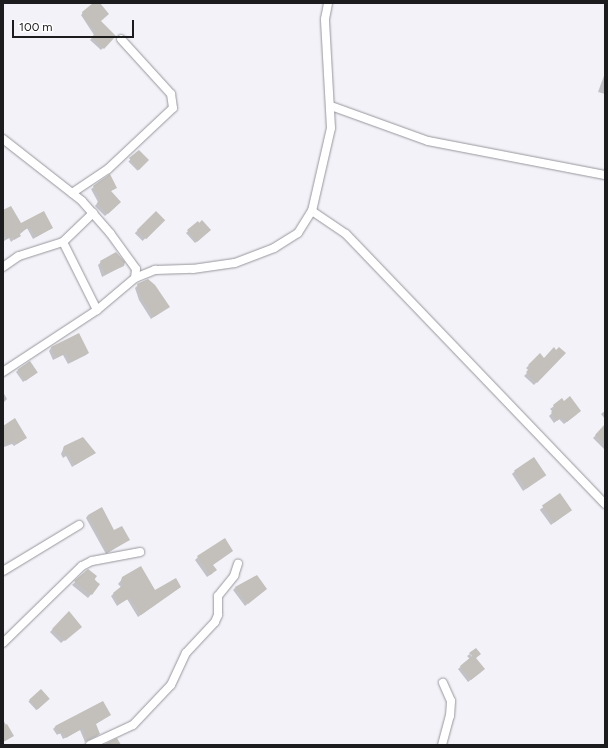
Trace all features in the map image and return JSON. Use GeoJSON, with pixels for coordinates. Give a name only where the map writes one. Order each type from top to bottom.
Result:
{"type":"FeatureCollection","features":[{"type":"Feature","properties":{"kind":"street"},"geometry":{"type":"LineString","coordinates":[[3,372],[97,310],[135,278],[155,270],[193,269],[235,263],[274,248],[298,233],[312,211],[326,161],[331,128],[331,106],[324,19],[328,3]]}},
{"type":"Feature","properties":{"kind":"street"},"geometry":{"type":"LineString","coordinates":[[72,193],[108,169],[173,108],[172,94],[121,39]]}},
{"type":"Feature","properties":{"kind":"street"},"geometry":{"type":"LineString","coordinates":[[331,106],[428,141],[605,174]]}},
{"type":"Feature","properties":{"kind":"street"},"geometry":{"type":"LineString","coordinates":[[3,138],[72,193],[92,213],[132,261],[136,269],[135,278]]}},
{"type":"Feature","properties":{"kind":"street"},"geometry":{"type":"LineString","coordinates":[[312,211],[346,234],[605,504]]}},
{"type":"Feature","properties":{"kind":"street"},"geometry":{"type":"LineString","coordinates":[[3,267],[19,256],[63,242],[92,213]]}},
{"type":"Feature","properties":{"kind":"street"},"geometry":{"type":"LineString","coordinates":[[63,242],[97,310]]}},
{"type":"Feature","properties":{"kind":"street"},"geometry":{"type":"LineString","coordinates":[[3,571],[79,525]]}},
{"type":"Feature","properties":{"kind":"street"},"geometry":{"type":"LineString","coordinates":[[3,643],[82,566],[92,561],[140,552]]}},
{"type":"Feature","properties":{"kind":"street"},"geometry":{"type":"LineString","coordinates":[[90,745],[133,725],[171,685],[186,653],[215,622],[218,596],[234,576],[238,564]]}},
{"type":"Feature","properties":{"kind":"street"},"geometry":{"type":"LineString","coordinates":[[442,745],[450,716],[451,701],[443,683]]}},
{"type":"Feature","properties":{"kind":"building"},"geometry":{"type":"Polygon","coordinates":[[[93,3],[100,3],[109,14],[101,21],[116,36],[104,49],[92,37],[96,32],[83,16],[82,12],[93,3]]]}},
{"type":"Feature","properties":{"kind":"building"},"geometry":{"type":"Polygon","coordinates":[[[139,150],[149,160],[139,170],[129,158],[139,150]]]}},
{"type":"Feature","properties":{"kind":"building"},"geometry":{"type":"Polygon","coordinates":[[[110,174],[117,188],[111,191],[121,202],[108,214],[97,203],[100,199],[93,186],[110,174]]]}},
{"type":"Feature","properties":{"kind":"building"},"geometry":{"type":"Polygon","coordinates":[[[11,206],[21,223],[44,211],[53,228],[36,237],[30,227],[19,233],[21,236],[14,240],[12,236],[7,239],[3,232],[3,210],[11,206]]]}},
{"type":"Feature","properties":{"kind":"building"},"geometry":{"type":"Polygon","coordinates":[[[156,211],[165,220],[146,239],[137,230],[156,211]]]}},
{"type":"Feature","properties":{"kind":"building"},"geometry":{"type":"Polygon","coordinates":[[[202,220],[211,230],[197,242],[187,230],[198,221],[199,223],[202,220]]]}},
{"type":"Feature","properties":{"kind":"building"},"geometry":{"type":"Polygon","coordinates":[[[116,252],[125,262],[124,266],[105,274],[100,261],[116,252]]]}},
{"type":"Feature","properties":{"kind":"building"},"geometry":{"type":"Polygon","coordinates":[[[148,279],[155,285],[170,307],[154,317],[141,297],[137,284],[148,279]]]}},
{"type":"Feature","properties":{"kind":"building"},"geometry":{"type":"Polygon","coordinates":[[[79,333],[89,353],[71,362],[66,353],[56,358],[51,347],[79,333]]]}},
{"type":"Feature","properties":{"kind":"building"},"geometry":{"type":"Polygon","coordinates":[[[554,347],[556,350],[559,347],[566,353],[537,383],[526,372],[531,367],[528,365],[540,353],[544,358],[554,347]]]}},
{"type":"Feature","properties":{"kind":"building"},"geometry":{"type":"Polygon","coordinates":[[[30,361],[38,373],[25,381],[18,369],[30,361]]]}},
{"type":"Feature","properties":{"kind":"building"},"geometry":{"type":"Polygon","coordinates":[[[570,396],[581,411],[567,422],[562,417],[557,421],[551,412],[555,409],[553,405],[562,398],[564,401],[570,396]]]}},
{"type":"Feature","properties":{"kind":"building"},"geometry":{"type":"Polygon","coordinates":[[[15,418],[27,438],[17,444],[15,441],[7,444],[3,438],[3,426],[15,418]]]}},
{"type":"Feature","properties":{"kind":"building"},"geometry":{"type":"Polygon","coordinates":[[[605,424],[605,445],[595,435],[605,424]]]}},
{"type":"Feature","properties":{"kind":"building"},"geometry":{"type":"Polygon","coordinates":[[[83,437],[96,453],[75,465],[69,454],[66,456],[63,449],[64,446],[83,437]]]}},
{"type":"Feature","properties":{"kind":"building"},"geometry":{"type":"Polygon","coordinates":[[[534,457],[546,475],[526,489],[514,470],[534,457]]]}},
{"type":"Feature","properties":{"kind":"building"},"geometry":{"type":"Polygon","coordinates":[[[560,493],[572,510],[554,523],[542,506],[560,493]]]}},
{"type":"Feature","properties":{"kind":"building"},"geometry":{"type":"Polygon","coordinates":[[[102,507],[114,530],[122,526],[130,540],[108,552],[88,515],[102,507]]]}},
{"type":"Feature","properties":{"kind":"building"},"geometry":{"type":"Polygon","coordinates":[[[225,538],[233,551],[213,565],[217,570],[210,575],[197,556],[225,538]]]}},
{"type":"Feature","properties":{"kind":"building"},"geometry":{"type":"Polygon","coordinates":[[[141,566],[155,590],[176,578],[181,587],[141,615],[130,598],[119,604],[113,593],[123,585],[121,581],[122,577],[141,566]]]}},
{"type":"Feature","properties":{"kind":"building"},"geometry":{"type":"Polygon","coordinates":[[[88,569],[97,576],[94,580],[100,584],[92,595],[74,581],[88,569]]]}},
{"type":"Feature","properties":{"kind":"building"},"geometry":{"type":"Polygon","coordinates":[[[257,575],[267,589],[248,604],[235,587],[257,575]]]}},
{"type":"Feature","properties":{"kind":"building"},"geometry":{"type":"Polygon","coordinates":[[[69,611],[82,627],[65,641],[52,629],[69,611]]]}},
{"type":"Feature","properties":{"kind":"building"},"geometry":{"type":"Polygon","coordinates":[[[476,648],[481,654],[476,658],[485,669],[471,680],[460,666],[472,656],[469,653],[476,648]]]}},
{"type":"Feature","properties":{"kind":"building"},"geometry":{"type":"Polygon","coordinates":[[[41,689],[50,699],[38,709],[29,700],[41,689]]]}},
{"type":"Feature","properties":{"kind":"building"},"geometry":{"type":"Polygon","coordinates":[[[103,701],[111,715],[96,724],[100,734],[87,740],[83,728],[66,738],[63,732],[59,734],[55,726],[103,701]]]}},
{"type":"Feature","properties":{"kind":"building"},"geometry":{"type":"Polygon","coordinates":[[[7,724],[14,736],[3,742],[3,727],[7,724]]]}},
{"type":"Feature","properties":{"kind":"building"},"geometry":{"type":"Polygon","coordinates":[[[117,738],[121,745],[103,745],[117,738]]]}}]}
